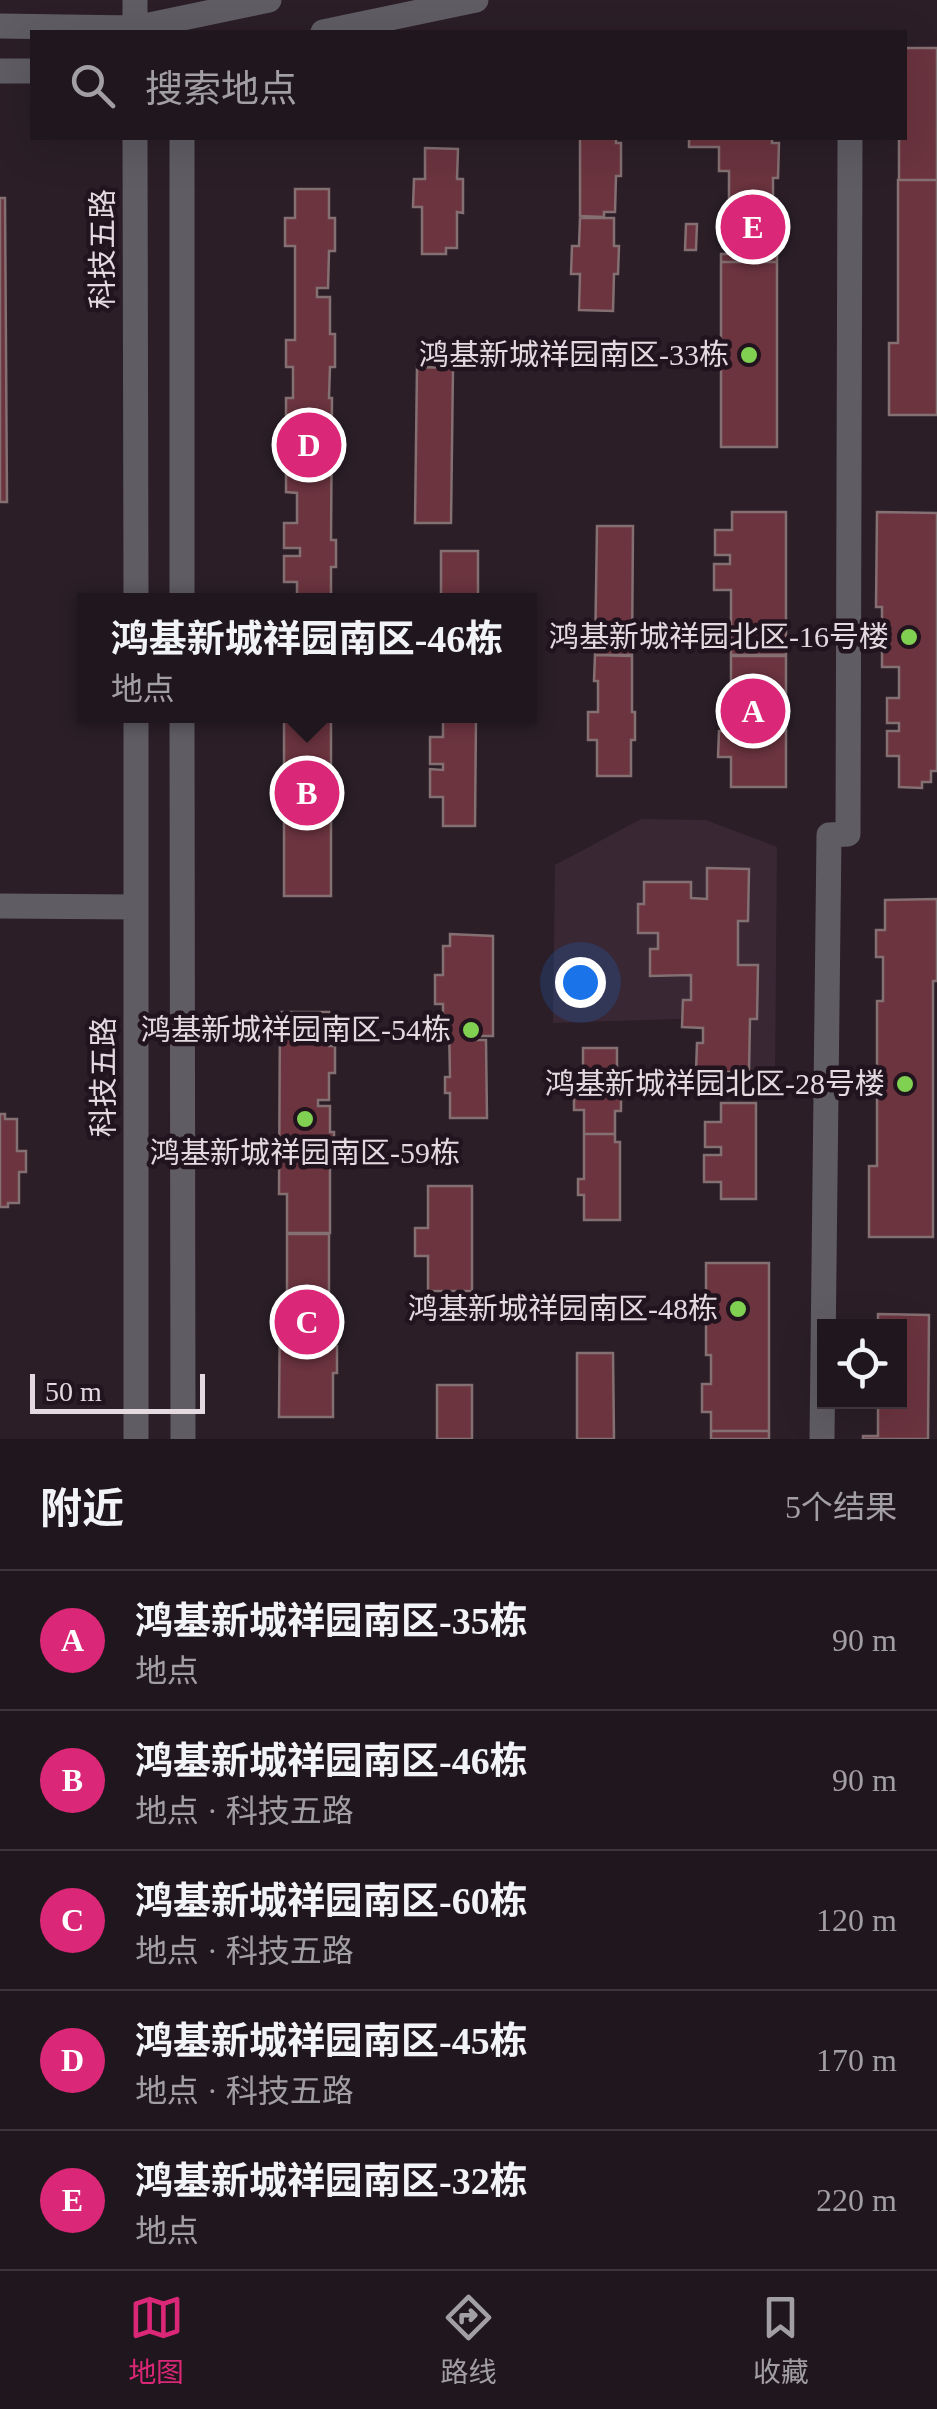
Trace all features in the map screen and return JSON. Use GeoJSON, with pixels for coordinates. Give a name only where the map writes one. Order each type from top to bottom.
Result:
{"type":"FeatureCollection","features":[{"type":"Feature","properties":{"kind":"street"},"geometry":{"type":"LineString","coordinates":[[135,0],[135,30]]}},
{"type":"Feature","properties":{"kind":"street"},"geometry":{"type":"LineString","coordinates":[[0,26],[135,30],[269,0]]}},
{"type":"Feature","properties":{"kind":"street"},"geometry":{"type":"LineString","coordinates":[[333,30],[476,0]]}},
{"type":"Feature","properties":{"kind":"street"},"geometry":{"type":"LineString","coordinates":[[0,71],[30,72]]}},
{"type":"Feature","properties":{"kind":"street","name":"科技五路"},"geometry":{"type":"LineString","coordinates":[[135,140],[136,593]]}},
{"type":"Feature","properties":{"kind":"street"},"geometry":{"type":"LineString","coordinates":[[182,140],[182,593]]}},
{"type":"Feature","properties":{"kind":"street"},"geometry":{"type":"LineString","coordinates":[[822,1439],[830,835],[848,834],[850,140]]}},
{"type":"Feature","properties":{"kind":"street"},"geometry":{"type":"LineString","coordinates":[[135,288],[182,288]]}},
{"type":"Feature","properties":{"kind":"street","name":"科技五路"},"geometry":{"type":"LineString","coordinates":[[136,723],[136,1439]]}},
{"type":"Feature","properties":{"kind":"street"},"geometry":{"type":"LineString","coordinates":[[182,723],[183,1439]]}},
{"type":"Feature","properties":{"kind":"street"},"geometry":{"type":"LineString","coordinates":[[0,906],[136,907]]}},
{"type":"Feature","properties":{"kind":"shaded area"},"geometry":{"type":"Polygon","coordinates":[[[641,819],[706,820],[777,847],[775,1081],[709,1081],[708,1018],[553,1023],[555,865],[641,819]]]}},
{"type":"Feature","properties":{"kind":"building"},"geometry":{"type":"Polygon","coordinates":[[[907,48],[937,48],[937,180],[899,180],[899,140],[907,140],[907,48]]]}},
{"type":"Feature","properties":{"kind":"building"},"geometry":{"type":"Polygon","coordinates":[[[580,140],[616,140],[621,143],[621,176],[616,176],[615,212],[604,212],[604,217],[580,216],[580,140]]]}},
{"type":"Feature","properties":{"kind":"building"},"geometry":{"type":"Polygon","coordinates":[[[689,140],[779,143],[778,178],[773,178],[777,262],[721,262],[721,254],[729,254],[729,171],[719,171],[719,147],[689,147],[689,140]]]}},
{"type":"Feature","properties":{"kind":"building"},"geometry":{"type":"Polygon","coordinates":[[[425,148],[458,149],[457,179],[463,179],[463,213],[457,212],[457,248],[446,248],[446,254],[422,254],[422,207],[413,207],[414,179],[425,179],[425,148]]]}},
{"type":"Feature","properties":{"kind":"building"},"geometry":{"type":"Polygon","coordinates":[[[898,180],[937,180],[937,415],[889,415],[889,343],[898,343],[898,180]]]}},
{"type":"Feature","properties":{"kind":"building"},"geometry":{"type":"Polygon","coordinates":[[[295,189],[329,189],[329,218],[335,218],[335,251],[329,251],[328,288],[317,288],[317,297],[330,297],[330,334],[335,334],[335,367],[330,367],[329,398],[331,540],[336,540],[331,593],[297,593],[297,582],[284,582],[284,556],[300,556],[300,548],[284,548],[284,523],[297,523],[297,493],[286,492],[286,398],[293,398],[293,367],[286,367],[286,340],[295,340],[295,246],[285,246],[285,218],[295,218],[295,189]]]}},
{"type":"Feature","properties":{"kind":"building"},"geometry":{"type":"Polygon","coordinates":[[[0,198],[5,198],[7,502],[0,502],[0,198]]]}},
{"type":"Feature","properties":{"kind":"building"},"geometry":{"type":"Polygon","coordinates":[[[580,218],[614,218],[614,246],[619,246],[613,311],[579,310],[580,274],[571,274],[572,246],[579,246],[580,218]]]}},
{"type":"Feature","properties":{"kind":"building"},"geometry":{"type":"Polygon","coordinates":[[[686,224],[697,224],[696,250],[685,250],[686,224]]]}},
{"type":"Feature","properties":{"kind":"building","name":"鸿基新城祥园南区-33栋"},"geometry":{"type":"Polygon","coordinates":[[[721,262],[777,262],[777,447],[721,447],[721,262]]]}},
{"type":"Feature","properties":{"kind":"building"},"geometry":{"type":"Polygon","coordinates":[[[417,367],[453,368],[451,523],[415,523],[417,367]]]}},
{"type":"Feature","properties":{"kind":"building"},"geometry":{"type":"Polygon","coordinates":[[[732,512],[786,512],[786,655],[731,655],[731,590],[714,590],[714,564],[730,564],[730,555],[715,555],[715,530],[732,530],[732,512]]]}},
{"type":"Feature","properties":{"kind":"building","name":"鸿基新城祥园北区-16号楼"},"geometry":{"type":"Polygon","coordinates":[[[877,512],[937,513],[937,771],[931,771],[931,782],[922,782],[922,788],[899,787],[899,756],[887,756],[887,731],[899,731],[899,723],[887,723],[887,698],[899,698],[899,667],[882,667],[882,607],[876,607],[877,512]]]}},
{"type":"Feature","properties":{"kind":"building"},"geometry":{"type":"Polygon","coordinates":[[[597,526],[633,526],[632,655],[595,655],[597,526]]]}},
{"type":"Feature","properties":{"kind":"building"},"geometry":{"type":"Polygon","coordinates":[[[441,551],[478,551],[478,593],[441,593],[441,551]]]}},
{"type":"Feature","properties":{"kind":"building"},"geometry":{"type":"Polygon","coordinates":[[[595,655],[632,656],[635,740],[631,740],[631,776],[597,776],[597,740],[588,740],[588,712],[598,712],[595,655]]]}},
{"type":"Feature","properties":{"kind":"building"},"geometry":{"type":"Polygon","coordinates":[[[731,656],[786,656],[786,787],[731,787],[731,757],[718,757],[719,731],[731,731],[731,723],[719,723],[719,698],[731,698],[731,656]]]}},
{"type":"Feature","properties":{"kind":"building"},"geometry":{"type":"Polygon","coordinates":[[[284,723],[331,723],[331,896],[284,896],[284,723]]]}},
{"type":"Feature","properties":{"kind":"building"},"geometry":{"type":"Polygon","coordinates":[[[443,723],[476,723],[475,826],[443,826],[443,797],[430,797],[430,769],[443,770],[443,764],[430,764],[430,737],[443,737],[443,723]]]}},
{"type":"Feature","properties":{"kind":"building"},"geometry":{"type":"Polygon","coordinates":[[[707,868],[749,869],[748,921],[738,921],[738,965],[758,965],[757,1019],[750,1019],[749,1072],[696,1072],[697,1043],[703,1043],[703,1028],[682,1027],[683,1000],[691,1000],[691,975],[650,976],[650,949],[658,949],[658,933],[638,933],[638,904],[644,904],[644,882],[691,882],[691,898],[707,899],[707,868]]]}},
{"type":"Feature","properties":{"kind":"building","name":"鸿基新城祥园北区-28号楼"},"geometry":{"type":"Polygon","coordinates":[[[937,899],[937,981],[933,981],[933,1237],[869,1237],[869,1166],[877,1166],[877,1001],[883,1001],[883,957],[876,957],[876,930],[885,930],[885,900],[937,899]]]}},
{"type":"Feature","properties":{"kind":"building","name":"鸿基新城祥园南区-54栋"},"geometry":{"type":"Polygon","coordinates":[[[450,934],[493,936],[493,1036],[474,1036],[474,1040],[486,1040],[487,1118],[450,1118],[450,1093],[445,1093],[445,1077],[450,1077],[449,1024],[443,1024],[443,1004],[435,1004],[435,975],[443,975],[443,946],[450,946],[450,934]]]}},
{"type":"Feature","properties":{"kind":"building","name":"鸿基新城祥园南区-59栋"},"geometry":{"type":"Polygon","coordinates":[[[280,1012],[329,1012],[329,1046],[335,1046],[335,1073],[329,1073],[329,1100],[318,1100],[318,1106],[330,1106],[330,1132],[334,1132],[330,1233],[287,1233],[287,1194],[279,1194],[280,1012]]]}},
{"type":"Feature","properties":{"kind":"building"},"geometry":{"type":"Polygon","coordinates":[[[583,1048],[617,1048],[621,1111],[615,1111],[615,1134],[584,1134],[584,1110],[574,1110],[574,1084],[583,1084],[583,1048]]]}},
{"type":"Feature","properties":{"kind":"building"},"geometry":{"type":"Polygon","coordinates":[[[721,1103],[756,1103],[756,1199],[721,1199],[721,1182],[704,1182],[704,1155],[721,1155],[721,1147],[705,1147],[705,1122],[721,1122],[721,1103]]]}},
{"type":"Feature","properties":{"kind":"building"},"geometry":{"type":"Polygon","coordinates":[[[0,1114],[5,1114],[5,1119],[17,1119],[17,1151],[26,1151],[26,1172],[19,1172],[19,1203],[8,1203],[8,1207],[0,1207],[0,1114]]]}},
{"type":"Feature","properties":{"kind":"building"},"geometry":{"type":"Polygon","coordinates":[[[584,1134],[615,1134],[615,1142],[620,1142],[620,1220],[584,1220],[584,1195],[578,1195],[578,1179],[584,1179],[584,1134]]]}},
{"type":"Feature","properties":{"kind":"building"},"geometry":{"type":"Polygon","coordinates":[[[428,1186],[472,1186],[472,1291],[428,1291],[428,1256],[415,1256],[415,1228],[428,1228],[428,1186]]]}},
{"type":"Feature","properties":{"kind":"building"},"geometry":{"type":"Polygon","coordinates":[[[287,1234],[329,1234],[329,1298],[334,1298],[333,1346],[337,1346],[333,1417],[279,1417],[280,1298],[287,1298],[287,1234]]]}},
{"type":"Feature","properties":{"kind":"building","name":"鸿基新城祥园南区-48栋"},"geometry":{"type":"Polygon","coordinates":[[[706,1263],[769,1263],[769,1431],[711,1431],[711,1412],[702,1412],[702,1384],[711,1384],[711,1355],[706,1355],[706,1263]]]}},
{"type":"Feature","properties":{"kind":"building"},"geometry":{"type":"Polygon","coordinates":[[[878,1314],[929,1315],[928,1439],[863,1439],[878,1436],[878,1409],[907,1409],[907,1319],[878,1319],[878,1314]]]}},
{"type":"Feature","properties":{"kind":"building"},"geometry":{"type":"Polygon","coordinates":[[[577,1353],[613,1353],[614,1439],[577,1439],[577,1353]]]}},
{"type":"Feature","properties":{"kind":"building"},"geometry":{"type":"Polygon","coordinates":[[[437,1385],[472,1385],[472,1439],[437,1439],[437,1385]]]}},
{"type":"Feature","properties":{"kind":"building"},"geometry":{"type":"Polygon","coordinates":[[[711,1431],[769,1431],[769,1439],[711,1439],[711,1431]]]}},
{"type":"Feature","properties":{"kind":"place","name":"鸿基新城祥园南区-32栋"},"geometry":{"type":"Point","coordinates":[753,227]}},
{"type":"Feature","properties":{"kind":"place","name":"鸿基新城祥园南区-33栋"},"geometry":{"type":"Point","coordinates":[749,355]}},
{"type":"Feature","properties":{"kind":"place","name":"鸿基新城祥园南区-45栋"},"geometry":{"type":"Point","coordinates":[309,445]}},
{"type":"Feature","properties":{"kind":"place","name":"鸿基新城祥园北区-16号楼"},"geometry":{"type":"Point","coordinates":[909,637]}},
{"type":"Feature","properties":{"kind":"place","name":"鸿基新城祥园南区-35栋"},"geometry":{"type":"Point","coordinates":[753,711]}},
{"type":"Feature","properties":{"kind":"place","name":"鸿基新城祥园南区-46栋"},"geometry":{"type":"Point","coordinates":[307,793]}},
{"type":"Feature","properties":{"kind":"place","name":"鸿基新城祥园南区-54栋"},"geometry":{"type":"Point","coordinates":[471,1030]}},
{"type":"Feature","properties":{"kind":"place","name":"鸿基新城祥园北区-28号楼"},"geometry":{"type":"Point","coordinates":[905,1084]}},
{"type":"Feature","properties":{"kind":"place","name":"鸿基新城祥园南区-59栋"},"geometry":{"type":"Point","coordinates":[305,1119]}},
{"type":"Feature","properties":{"kind":"place","name":"鸿基新城祥园南区-48栋"},"geometry":{"type":"Point","coordinates":[738,1309]}},
{"type":"Feature","properties":{"kind":"place","name":"鸿基新城祥园南区-60栋"},"geometry":{"type":"Point","coordinates":[307,1322]}}]}
